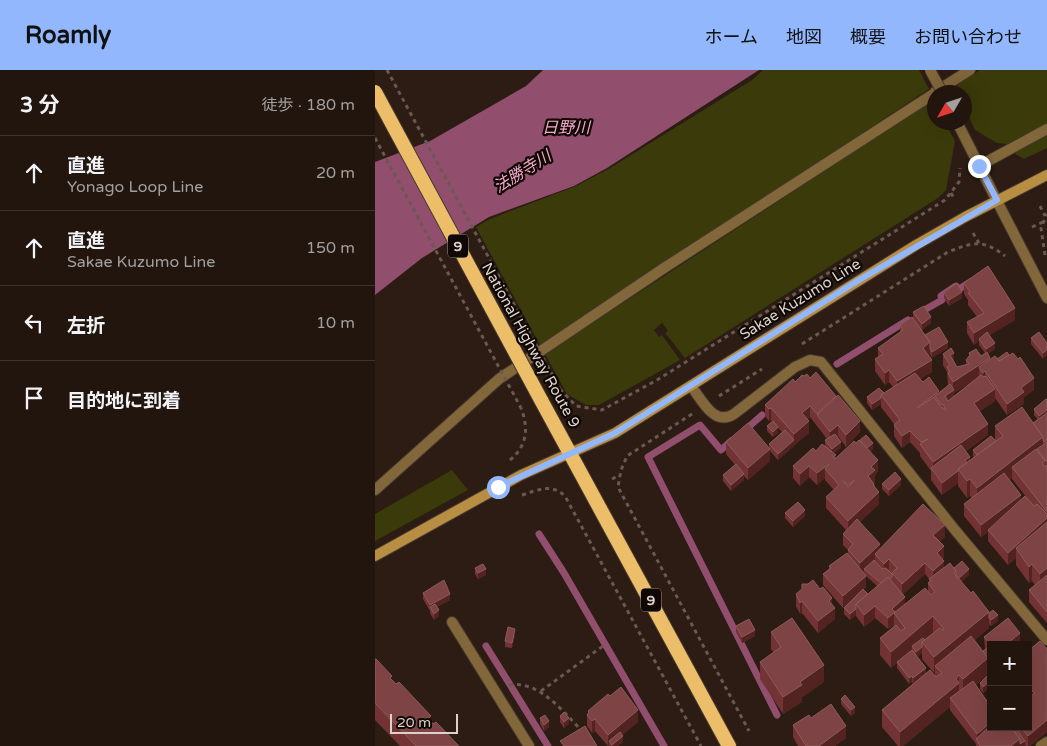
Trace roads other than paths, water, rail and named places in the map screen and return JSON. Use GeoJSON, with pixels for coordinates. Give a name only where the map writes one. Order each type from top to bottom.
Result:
{"type":"FeatureCollection","features":[{"type":"Feature","properties":{"kind":"highway","name":"National Highway Route 9"},"geometry":{"type":"LineString","coordinates":[[375,92],[729,746]]}},
{"type":"Feature","properties":{"kind":"main road","name":"Sakae Kuzumo Line"},"geometry":{"type":"LineString","coordinates":[[375,556],[521,475],[572,454],[615,433],[908,250],[997,200],[1047,176]]}},
{"type":"Feature","properties":{"kind":"street"},"geometry":{"type":"LineString","coordinates":[[930,70],[938,85]]}},
{"type":"Feature","properties":{"kind":"street"},"geometry":{"type":"LineString","coordinates":[[947,85],[969,70]]}},
{"type":"Feature","properties":{"kind":"street"},"geometry":{"type":"LineString","coordinates":[[375,490],[499,379],[664,268],[927,98]]}},
{"type":"Feature","properties":{"kind":"street"},"geometry":{"type":"LineString","coordinates":[[979,166],[1047,129]]}},
{"type":"Feature","properties":{"kind":"street"},"geometry":{"type":"LineString","coordinates":[[961,130],[1047,298]]}},
{"type":"Feature","properties":{"kind":"street"},"geometry":{"type":"LineString","coordinates":[[691,386],[715,416],[726,419],[795,367],[810,360],[821,362],[955,530],[1047,640]]}},
{"type":"Feature","properties":{"kind":"street"},"geometry":{"type":"LineString","coordinates":[[452,622],[529,746]]}},
{"type":"Feature","properties":{"kind":"street"},"geometry":{"type":"LineString","coordinates":[[1041,746],[1047,742]]}},
{"type":"Feature","properties":{"kind":"water","name":"日野川"},"geometry":{"type":"Polygon","coordinates":[[[543,70],[759,70],[607,168],[574,186],[489,217],[422,258],[375,295],[375,162],[430,141],[526,86],[543,70]]]}},
{"type":"Feature","properties":{"kind":"waterway"},"geometry":{"type":"LineString","coordinates":[[919,313],[942,300],[941,296],[956,286],[959,289],[972,281]]}},
{"type":"Feature","properties":{"kind":"waterway"},"geometry":{"type":"LineString","coordinates":[[837,364],[908,320]]}},
{"type":"Feature","properties":{"kind":"waterway"},"geometry":{"type":"LineString","coordinates":[[744,431],[762,415]]}},
{"type":"Feature","properties":{"kind":"waterway"},"geometry":{"type":"LineString","coordinates":[[731,441],[721,450],[700,425],[648,457],[777,715]]}},
{"type":"Feature","properties":{"kind":"waterway"},"geometry":{"type":"LineString","coordinates":[[539,534],[564,573],[664,746]]}},
{"type":"Feature","properties":{"kind":"waterway"},"geometry":{"type":"LineString","coordinates":[[486,646],[548,746]]}},
{"type":"Feature","properties":{"kind":"water label","name":"法勝寺川"},"geometry":{"type":"Point","coordinates":[522,171]}}]}
